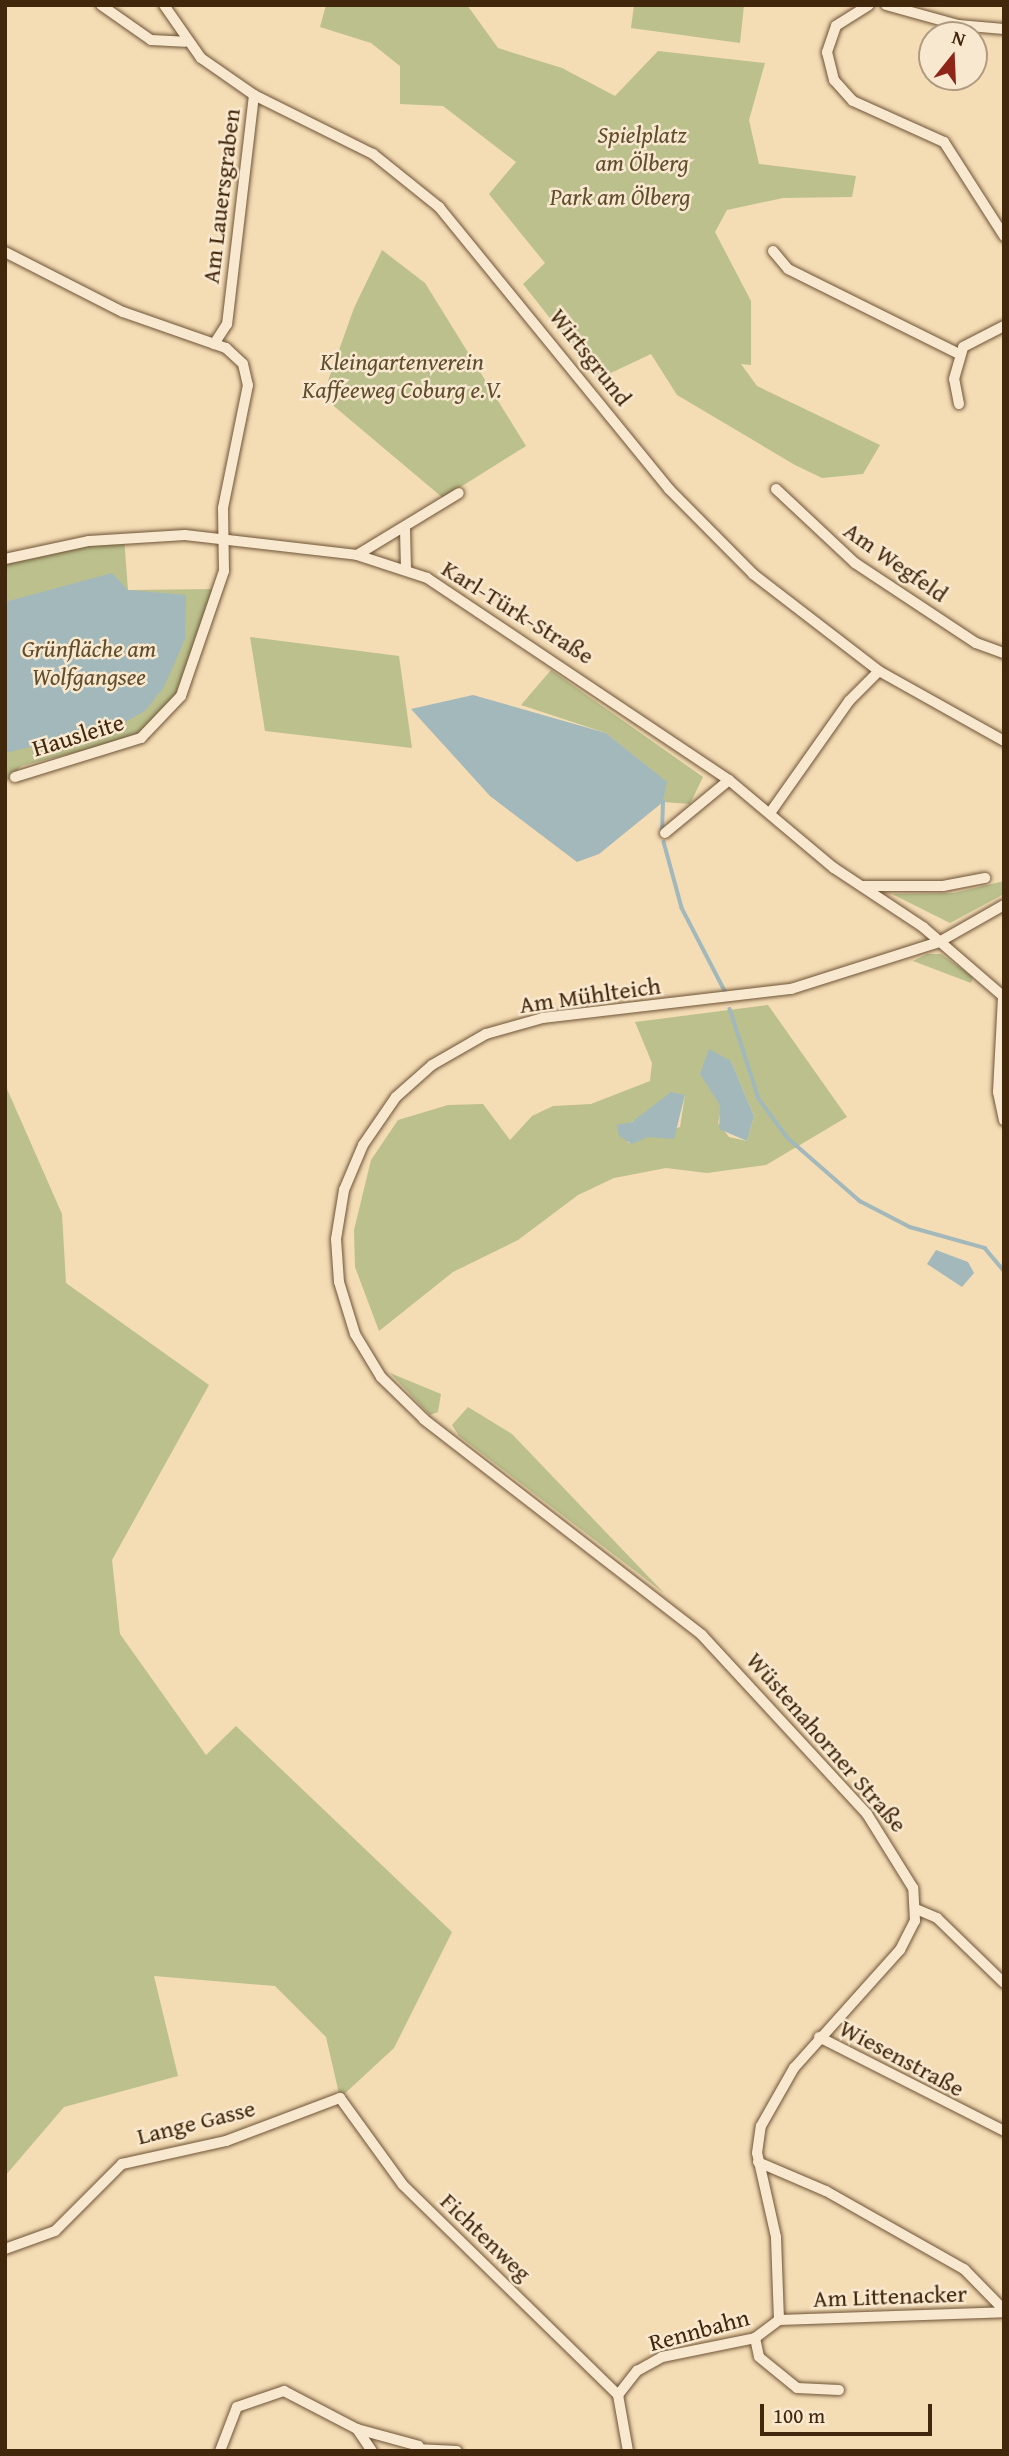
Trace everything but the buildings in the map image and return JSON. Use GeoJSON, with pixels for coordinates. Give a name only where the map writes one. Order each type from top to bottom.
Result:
{"type":"FeatureCollection","features":[{"type":"Feature","properties":{"kind":"street"},"geometry":{"type":"LineString","coordinates":[[101,5],[150,40],[185,42]]}},
{"type":"Feature","properties":{"kind":"street","name":"Am Lauersgraben"},"geometry":{"type":"LineString","coordinates":[[164,5],[185,42],[254,95],[227,324],[214,344]]}},
{"type":"Feature","properties":{"kind":"street"},"geometry":{"type":"LineString","coordinates":[[869,5],[836,26],[827,52],[834,80],[853,101],[944,142],[1004,236]]}},
{"type":"Feature","properties":{"kind":"street"},"geometry":{"type":"LineString","coordinates":[[886,5],[958,25],[1004,29]]}},
{"type":"Feature","properties":{"kind":"street","name":"Wirtsgrund"},"geometry":{"type":"LineString","coordinates":[[254,95],[373,154],[439,206],[669,489],[753,574],[879,671],[1004,741]]}},
{"type":"Feature","properties":{"kind":"street"},"geometry":{"type":"LineString","coordinates":[[774,251],[788,269],[959,354]]}},
{"type":"Feature","properties":{"kind":"street","name":"Hausleite"},"geometry":{"type":"LineString","coordinates":[[5,252],[123,312],[214,344],[236,356],[247,375],[223,508],[226,540],[224,571],[202,645],[166,718],[142,738],[15,777]]}},
{"type":"Feature","properties":{"kind":"street"},"geometry":{"type":"LineString","coordinates":[[959,404],[959,354],[977,334],[1004,326]]}},
{"type":"Feature","properties":{"kind":"street","name":"Am Wegfeld"},"geometry":{"type":"LineString","coordinates":[[776,489],[855,563],[976,643],[1004,653]]}},
{"type":"Feature","properties":{"kind":"street"},"geometry":{"type":"LineString","coordinates":[[357,555],[364,545],[405,530],[459,493]]}},
{"type":"Feature","properties":{"kind":"street"},"geometry":{"type":"LineString","coordinates":[[405,530],[406,570]]}},
{"type":"Feature","properties":{"kind":"street","name":"Karl-Türk-Straße"},"geometry":{"type":"LineString","coordinates":[[5,559],[141,535],[226,540],[357,555],[406,570],[463,597],[729,780],[939,942],[1004,997]]}},
{"type":"Feature","properties":{"kind":"street"},"geometry":{"type":"LineString","coordinates":[[770,813],[849,701],[879,671]]}},
{"type":"Feature","properties":{"kind":"street"},"geometry":{"type":"LineString","coordinates":[[665,833],[729,780]]}},
{"type":"Feature","properties":{"kind":"street"},"geometry":{"type":"LineString","coordinates":[[863,886],[943,887],[985,878]]}},
{"type":"Feature","properties":{"kind":"street","name":"Am Mühlteich"},"geometry":{"type":"LineString","coordinates":[[336,1261],[344,1191],[363,1145],[396,1097],[459,1047],[543,1018],[791,989],[939,942],[1004,905]]}},
{"type":"Feature","properties":{"kind":"street"},"geometry":{"type":"LineString","coordinates":[[1004,997],[998,1092],[1004,1120]]}},
{"type":"Feature","properties":{"kind":"street","name":"Wüstenahorner Straße"},"geometry":{"type":"LineString","coordinates":[[336,1261],[355,1334],[389,1386],[702,1635],[882,1834],[903,1865],[916,1909]]}},
{"type":"Feature","properties":{"kind":"street"},"geometry":{"type":"LineString","coordinates":[[1004,1983],[937,1919],[916,1909],[900,1950],[819,2037],[771,2102],[757,2141],[758,2162],[826,2191],[964,2269],[1004,2311]]}},
{"type":"Feature","properties":{"kind":"street","name":"Wiesenstraße"},"geometry":{"type":"LineString","coordinates":[[819,2037],[1004,2131]]}},
{"type":"Feature","properties":{"kind":"street","name":"Lange Gasse"},"geometry":{"type":"LineString","coordinates":[[5,2249],[55,2231],[122,2164],[226,2141],[340,2098]]}},
{"type":"Feature","properties":{"kind":"street","name":"Fichtenweg"},"geometry":{"type":"LineString","coordinates":[[340,2098],[403,2185],[618,2395]]}},
{"type":"Feature","properties":{"kind":"street","name":"Rennbahn"},"geometry":{"type":"LineString","coordinates":[[618,2395],[637,2371],[662,2357],[755,2338],[779,2320],[779,2258],[758,2162]]}},
{"type":"Feature","properties":{"kind":"street","name":"Am Littenacker"},"geometry":{"type":"LineString","coordinates":[[779,2320],[1004,2311]]}},
{"type":"Feature","properties":{"kind":"street"},"geometry":{"type":"LineString","coordinates":[[755,2338],[759,2357],[797,2388],[839,2390]]}},
{"type":"Feature","properties":{"kind":"street"},"geometry":{"type":"LineString","coordinates":[[220,2451],[237,2407],[265,2393],[300,2394],[357,2430],[417,2448],[457,2451]]}},
{"type":"Feature","properties":{"kind":"street"},"geometry":{"type":"LineString","coordinates":[[618,2395],[628,2451]]}},
{"type":"Feature","properties":{"kind":"street"},"geometry":{"type":"LineString","coordinates":[[357,2430],[372,2451]]}},
{"type":"Feature","properties":{"kind":"green space","name":"Park am Ölberg"},"geometry":{"type":"Polygon","coordinates":[[[326,5],[467,5],[498,48],[562,68],[615,96],[658,51],[765,63],[749,120],[759,164],[856,176],[852,197],[783,198],[727,210],[715,232],[751,301],[751,365],[741,364],[757,386],[880,445],[863,474],[822,478],[795,465],[677,395],[651,354],[598,379],[523,284],[545,263],[489,194],[516,162],[443,106],[400,104],[400,66],[371,43],[320,27],[326,5]]]}},
{"type":"Feature","properties":{"kind":"green space"},"geometry":{"type":"Polygon","coordinates":[[[634,5],[744,5],[740,43],[631,28],[634,5]]]}},
{"type":"Feature","properties":{"kind":"green space","name":"Kleingartenverein Kaffeeweg Coburg e.V."},"geometry":{"type":"Polygon","coordinates":[[[382,250],[425,283],[526,446],[443,498],[329,402],[328,381],[354,308],[382,250]]]}},
{"type":"Feature","properties":{"kind":"green space","name":"Grünfläche am Wolfgangsee"},"geometry":{"type":"Polygon","coordinates":[[[124,537],[128,590],[214,589],[181,689],[169,709],[133,738],[21,766],[5,784],[5,559],[124,537]]]}},
{"type":"Feature","properties":{"kind":"green space"},"geometry":{"type":"Polygon","coordinates":[[[250,637],[399,656],[412,748],[265,731],[250,637]]]}},
{"type":"Feature","properties":{"kind":"green space"},"geometry":{"type":"Polygon","coordinates":[[[551,670],[703,777],[690,804],[663,802],[666,782],[606,733],[521,705],[551,670]]]}},
{"type":"Feature","properties":{"kind":"green space"},"geometry":{"type":"Polygon","coordinates":[[[1004,881],[1004,894],[950,923],[892,894],[954,893],[1004,881]]]}},
{"type":"Feature","properties":{"kind":"green space"},"geometry":{"type":"Polygon","coordinates":[[[927,954],[941,954],[973,977],[971,983],[913,961],[927,954]]]}},
{"type":"Feature","properties":{"kind":"green space"},"geometry":{"type":"Polygon","coordinates":[[[768,1005],[847,1117],[766,1165],[707,1173],[666,1168],[614,1178],[578,1195],[518,1240],[453,1272],[379,1331],[355,1267],[354,1230],[371,1160],[398,1120],[448,1105],[483,1104],[510,1140],[532,1116],[553,1106],[591,1104],[650,1081],[652,1063],[635,1022],[768,1005]],[[731,1061],[718,1123],[729,1137],[747,1141],[754,1116],[731,1061]],[[685,1095],[627,1124],[628,1143],[680,1127],[685,1095]]]}},
{"type":"Feature","properties":{"kind":"green space"},"geometry":{"type":"Polygon","coordinates":[[[7,1089],[62,1214],[66,1283],[209,1385],[112,1560],[120,1634],[206,1755],[236,1726],[452,1932],[394,2048],[340,2098],[326,2037],[275,1986],[154,1976],[178,2076],[64,2107],[5,2176],[7,1089]]]}},
{"type":"Feature","properties":{"kind":"green space"},"geometry":{"type":"Polygon","coordinates":[[[390,1373],[441,1394],[438,1412],[430,1415],[390,1373]]]}},
{"type":"Feature","properties":{"kind":"green space"},"geometry":{"type":"Polygon","coordinates":[[[468,1407],[512,1434],[664,1593],[459,1436],[452,1425],[468,1407]]]}},
{"type":"Feature","properties":{"kind":"shaded area","name":"Grünfläche am Wolfgangsee"},"geometry":{"type":"Polygon","coordinates":[[[112,573],[128,590],[186,595],[185,639],[164,687],[145,711],[116,727],[5,753],[5,602],[112,573]]]}},
{"type":"Feature","properties":{"kind":"shaded area"},"geometry":{"type":"Polygon","coordinates":[[[473,695],[606,733],[667,782],[663,802],[599,854],[577,862],[490,796],[411,709],[473,695]]]}},
{"type":"Feature","properties":{"kind":"shaded area"},"geometry":{"type":"Polygon","coordinates":[[[709,1049],[731,1061],[754,1116],[747,1141],[719,1129],[720,1105],[700,1074],[709,1049]]]}},
{"type":"Feature","properties":{"kind":"shaded area"},"geometry":{"type":"Polygon","coordinates":[[[671,1092],[685,1095],[674,1139],[648,1137],[632,1144],[619,1136],[617,1125],[632,1122],[671,1092]]]}},
{"type":"Feature","properties":{"kind":"shaded area"},"geometry":{"type":"Polygon","coordinates":[[[936,1250],[968,1262],[974,1273],[962,1287],[927,1264],[936,1250]]]}},
{"type":"Feature","properties":{"kind":"waterway"},"geometry":{"type":"LineString","coordinates":[[662,831],[663,802]]}},
{"type":"Feature","properties":{"kind":"waterway"},"geometry":{"type":"LineString","coordinates":[[664,842],[682,908],[726,993]]}},
{"type":"Feature","properties":{"kind":"waterway"},"geometry":{"type":"LineString","coordinates":[[730,1009],[759,1099],[788,1138],[860,1201],[910,1227],[985,1248],[1004,1271]]}},
{"type":"Feature","properties":{"kind":"park label","name":"Spielplatz am Ölberg"},"geometry":{"type":"Point","coordinates":[642,149]}}]}
